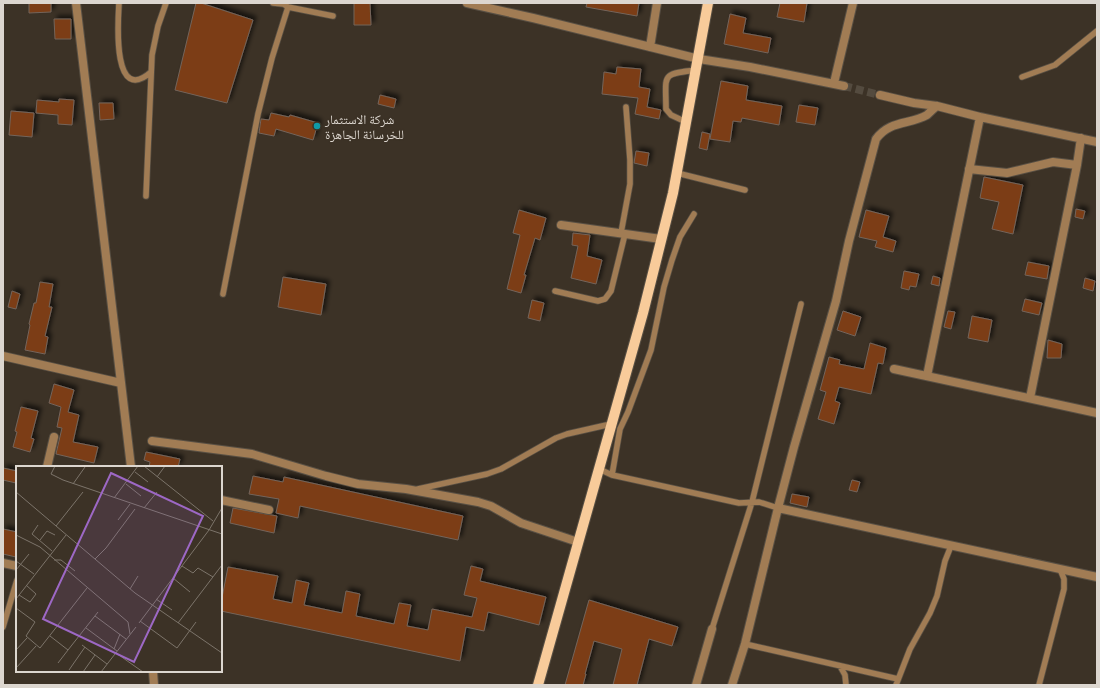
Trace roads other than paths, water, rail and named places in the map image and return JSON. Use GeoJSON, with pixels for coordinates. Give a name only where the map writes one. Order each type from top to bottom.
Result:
{"type":"FeatureCollection","features":[{"type":"Feature","properties":{"kind":"main road"},"geometry":{"type":"LineString","coordinates":[[538,685],[658,257],[677,173],[708,3]]}},
{"type":"Feature","properties":{"kind":"street"},"geometry":{"type":"LineString","coordinates":[[76,3],[131,466]]}},
{"type":"Feature","properties":{"kind":"street"},"geometry":{"type":"LineString","coordinates":[[650,47],[657,3]]}},
{"type":"Feature","properties":{"kind":"street"},"geometry":{"type":"LineString","coordinates":[[834,83],[853,3]]}},
{"type":"Feature","properties":{"kind":"street"},"geometry":{"type":"LineString","coordinates":[[471,4],[699,59],[750,67],[844,86]]}},
{"type":"Feature","properties":{"kind":"street"},"geometry":{"type":"LineString","coordinates":[[880,94],[914,103],[937,106],[980,118],[1097,142]]}},
{"type":"Feature","properties":{"kind":"street"},"geometry":{"type":"LineString","coordinates":[[732,685],[745,644],[778,508],[836,301],[849,241],[876,139],[881,132],[890,126],[926,115],[937,106]]}},
{"type":"Feature","properties":{"kind":"street"},"geometry":{"type":"LineString","coordinates":[[928,376],[980,118]]}},
{"type":"Feature","properties":{"kind":"street"},"geometry":{"type":"LineString","coordinates":[[1030,398],[1077,165],[1081,138]]}},
{"type":"Feature","properties":{"kind":"street"},"geometry":{"type":"LineString","coordinates":[[969,169],[1007,173],[1053,162],[1077,165]]}},
{"type":"Feature","properties":{"kind":"street"},"geometry":{"type":"LineString","coordinates":[[561,225],[661,239]]}},
{"type":"Feature","properties":{"kind":"street"},"geometry":{"type":"LineString","coordinates":[[3,356],[121,383]]}},
{"type":"Feature","properties":{"kind":"street"},"geometry":{"type":"LineString","coordinates":[[894,369],[1097,413]]}},
{"type":"Feature","properties":{"kind":"street"},"geometry":{"type":"LineString","coordinates":[[47,466],[54,437]]}},
{"type":"Feature","properties":{"kind":"street"},"geometry":{"type":"LineString","coordinates":[[152,441],[252,454],[358,484],[415,490],[478,502],[491,506],[521,523],[578,542]]}},
{"type":"Feature","properties":{"kind":"street"},"geometry":{"type":"LineString","coordinates":[[222,500],[269,510]]}},
{"type":"Feature","properties":{"kind":"street"},"geometry":{"type":"LineString","coordinates":[[778,508],[1097,577]]}},
{"type":"Feature","properties":{"kind":"street"},"geometry":{"type":"LineString","coordinates":[[3,563],[16,566]]}},
{"type":"Feature","properties":{"kind":"street"},"geometry":{"type":"LineString","coordinates":[[698,684],[712,629]]}},
{"type":"Feature","properties":{"kind":"street"},"geometry":{"type":"LineString","coordinates":[[153,672],[154,685]]}},
{"type":"Feature","properties":{"kind":"lane"},"geometry":{"type":"LineString","coordinates":[[119,3],[119,55],[121,66],[125,74],[138,80],[151,72]]}},
{"type":"Feature","properties":{"kind":"lane"},"geometry":{"type":"LineString","coordinates":[[146,196],[151,72],[154,42],[166,3]]}},
{"type":"Feature","properties":{"kind":"lane"},"geometry":{"type":"LineString","coordinates":[[272,3],[333,16]]}},
{"type":"Feature","properties":{"kind":"lane"},"geometry":{"type":"LineString","coordinates":[[223,294],[258,114],[284,5]]}},
{"type":"Feature","properties":{"kind":"lane"},"geometry":{"type":"LineString","coordinates":[[1022,77],[1055,65],[1097,31]]}},
{"type":"Feature","properties":{"kind":"lane"},"geometry":{"type":"LineString","coordinates":[[686,122],[671,115],[666,109],[666,79],[669,74],[697,70]]}},
{"type":"Feature","properties":{"kind":"lane"},"geometry":{"type":"LineString","coordinates":[[555,290],[598,301],[605,299],[611,291],[623,234],[630,184],[630,160],[626,107]]}},
{"type":"Feature","properties":{"kind":"lane"},"geometry":{"type":"LineString","coordinates":[[677,173],[745,190]]}},
{"type":"Feature","properties":{"kind":"lane"},"geometry":{"type":"LineString","coordinates":[[612,475],[620,429],[628,412],[655,337],[664,287],[672,260],[680,237],[694,214]]}},
{"type":"Feature","properties":{"kind":"lane"},"geometry":{"type":"LineString","coordinates":[[712,629],[752,502],[801,304]]}},
{"type":"Feature","properties":{"kind":"lane"},"geometry":{"type":"LineString","coordinates":[[415,490],[487,474],[501,469],[556,438],[611,424]]}},
{"type":"Feature","properties":{"kind":"lane"},"geometry":{"type":"LineString","coordinates":[[599,468],[612,475],[739,503],[759,502],[778,508]]}},
{"type":"Feature","properties":{"kind":"lane"},"geometry":{"type":"LineString","coordinates":[[745,644],[840,666],[897,682],[910,649],[930,613],[937,596],[945,561],[951,546]]}},
{"type":"Feature","properties":{"kind":"lane"},"geometry":{"type":"LineString","coordinates":[[1039,685],[1064,589],[1064,579],[1060,569]]}},
{"type":"Feature","properties":{"kind":"lane"},"geometry":{"type":"LineString","coordinates":[[3,627],[16,583]]}},
{"type":"Feature","properties":{"kind":"lane"},"geometry":{"type":"LineString","coordinates":[[840,666],[845,675],[846,685]]}},
{"type":"Feature","properties":{"kind":"tunnel"},"geometry":{"type":"LineString","coordinates":[[844,86],[880,95]]}},
{"type":"Feature","properties":{"kind":"place","name":"شركة الاستثمار للخرسانة الجاهزة"},"geometry":{"type":"Point","coordinates":[317,126]}}]}
